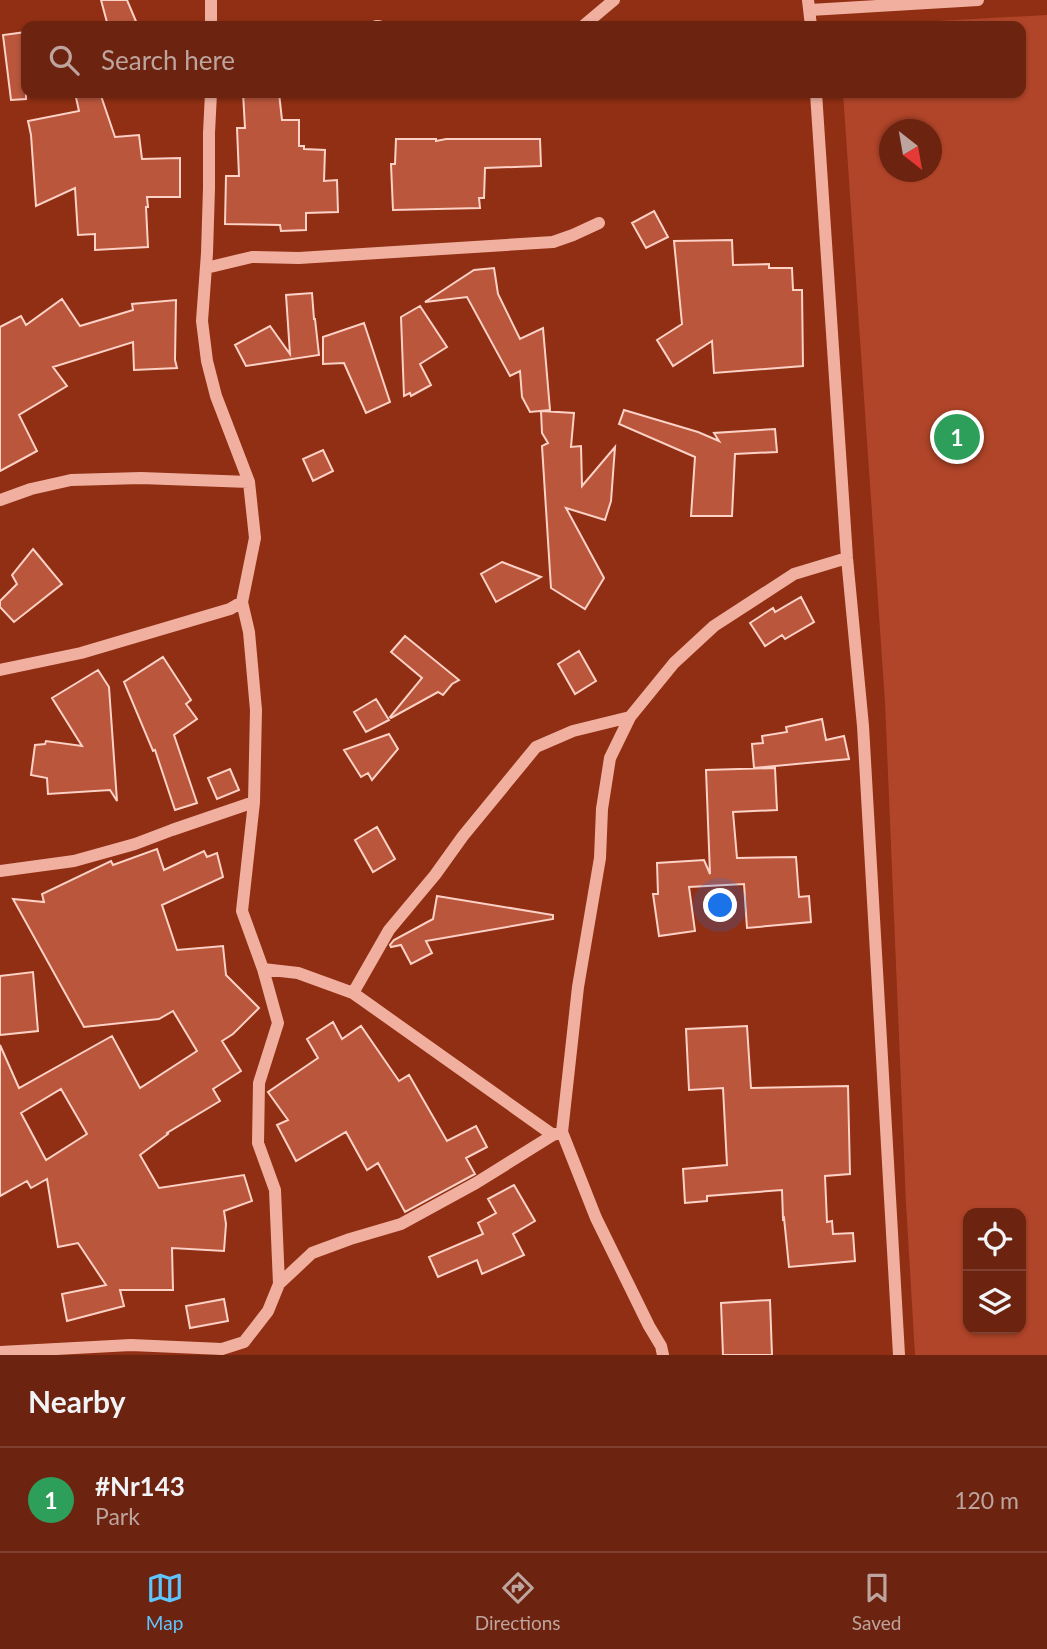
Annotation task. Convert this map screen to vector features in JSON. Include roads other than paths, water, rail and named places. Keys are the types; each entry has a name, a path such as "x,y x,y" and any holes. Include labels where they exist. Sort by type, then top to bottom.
{"street":[{"path":"211,0 211,21"},
{"path":"589,21 614,0"},
{"path":"809,5 978,0"},
{"path":"0,1352 131,1345 222,1349 244,1342 268,1311 279,1284 275,1190 258,1143 259,1083 278,1023 263,969 242,911 254,802 256,710 249,632 242,602 255,538 249,482 216,396 207,360 202,321 211,98"},
{"path":"816,98 847,558 863,726 899,1355"},
{"path":"206,268 252,257 299,258 553,242 598,222"},
{"path":"0,500 71,480 141,478 249,482"},
{"path":"558,1133 578,988 600,858 602,810 610,758 630,717 674,663 714,626 794,574 847,558"},
{"path":"0,670 81,653 230,609 242,602"},
{"path":"352,993 389,930 537,747 573,731 630,717"},
{"path":"0,871 86,858 135,844 254,802"},
{"path":"263,969 298,973 352,993 558,1133 663,1355"},
{"path":"279,1284 312,1253 401,1224 476,1183 558,1133"}],"place":[{"name":"#Nr143","path":"957,437"}]}
